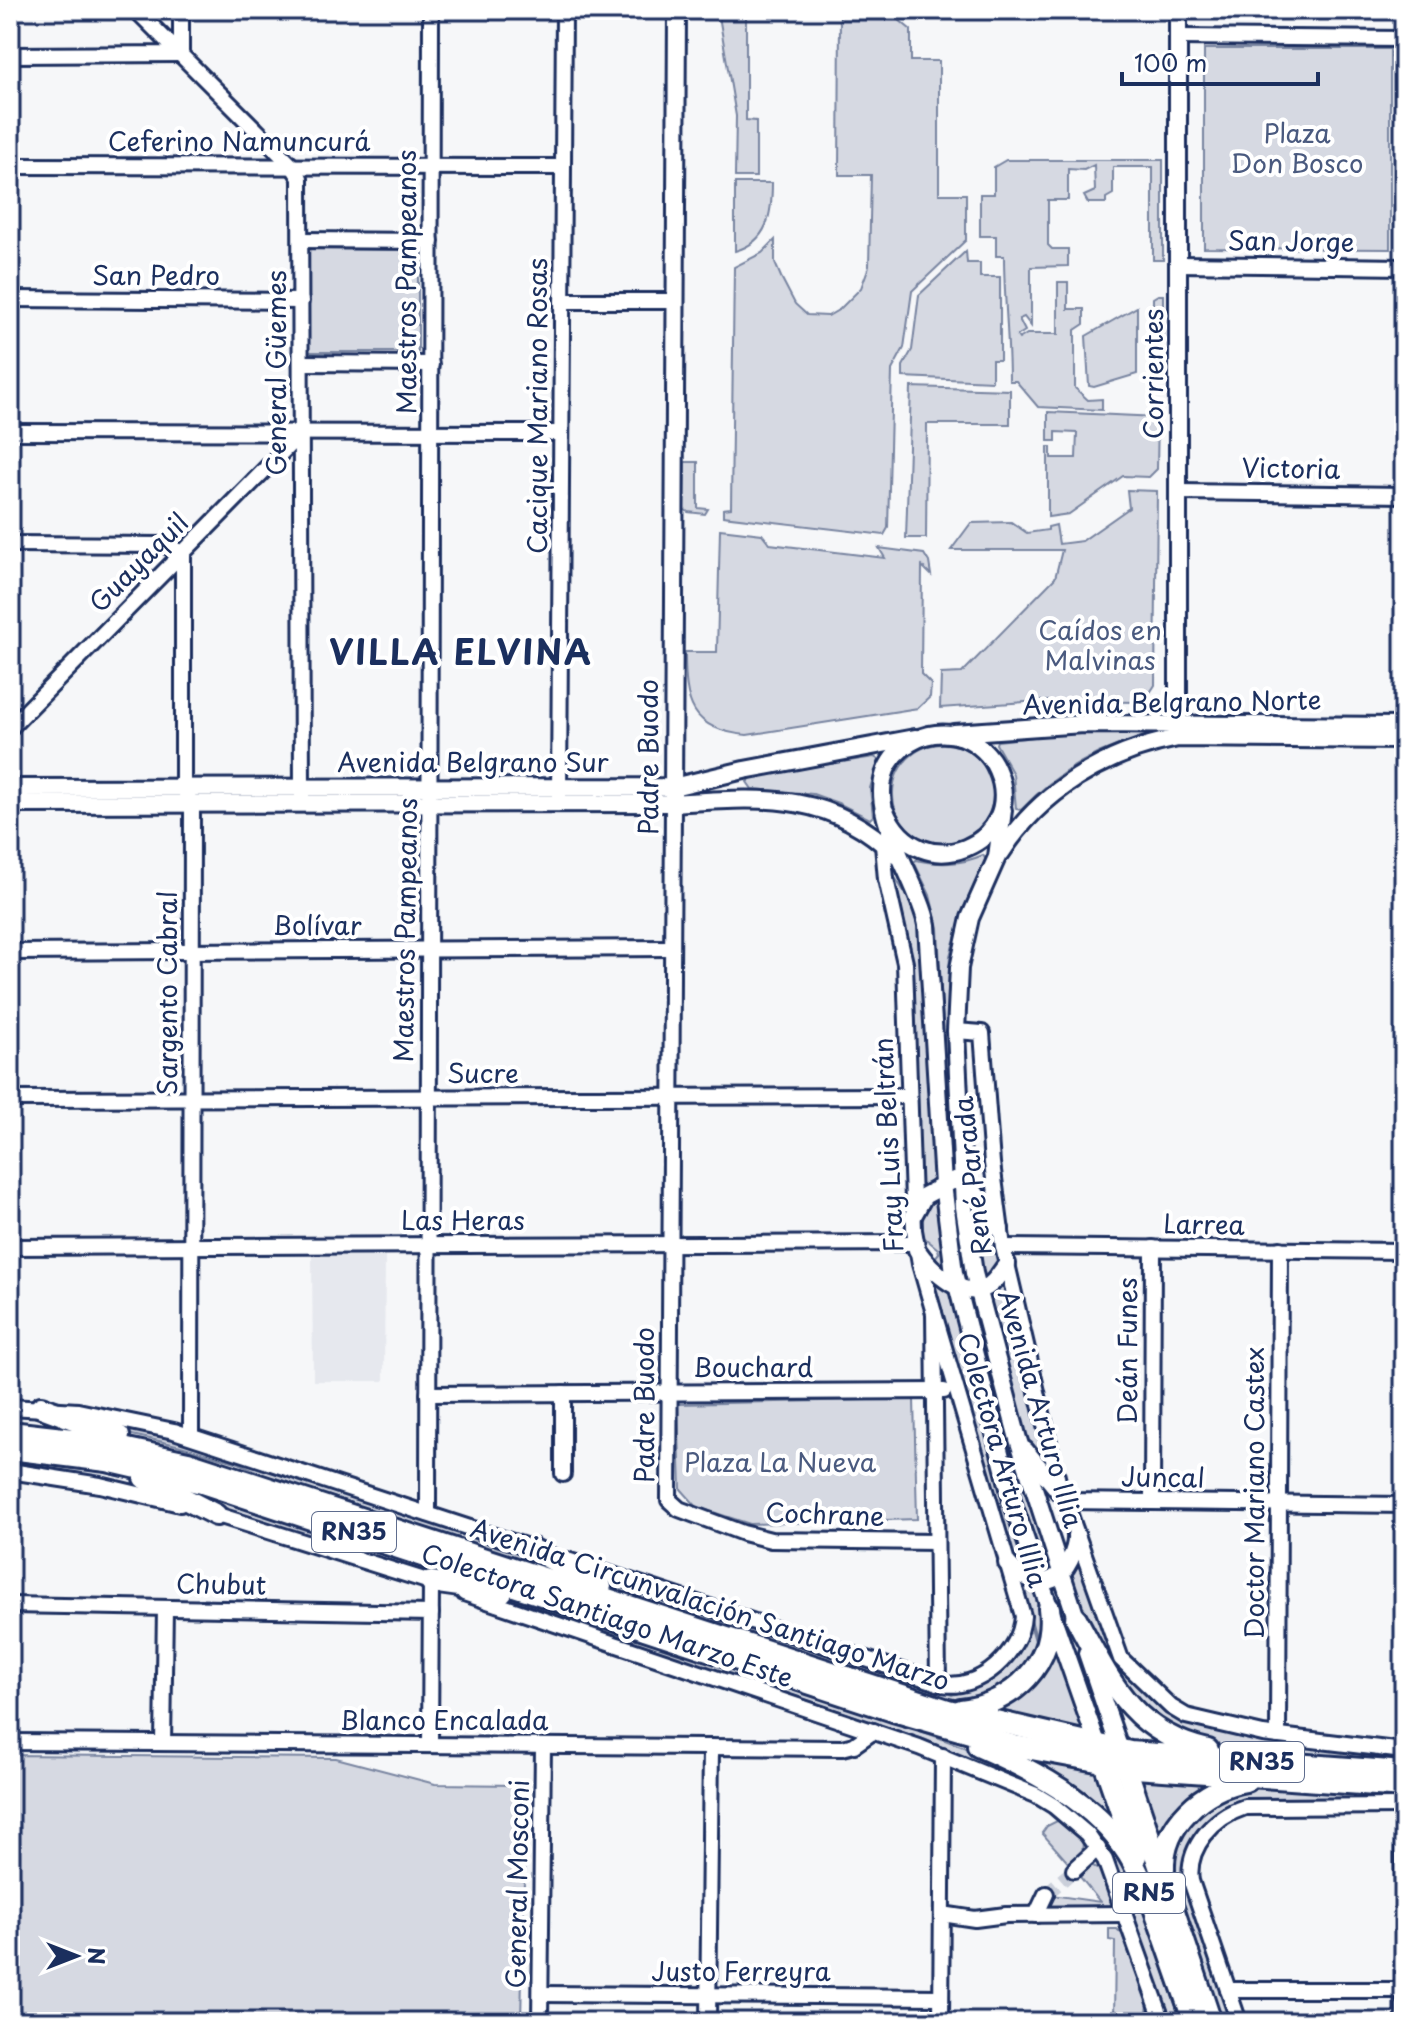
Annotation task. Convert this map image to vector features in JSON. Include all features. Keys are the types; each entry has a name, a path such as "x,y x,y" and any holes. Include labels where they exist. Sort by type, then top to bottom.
{"highway":[{"path":"41,1407 106,1432 239,1466 303,1499"},
{"name":"Avenida Circunvalación Santiago Marzo","path":"10,1432 90,1441 198,1464 948,1710 1112,1756 1162,1756 1324,1774 1404,1790"},
{"path":"10,1451 142,1478 168,1488 216,1515"},
{"name":"Avenida Circunvalación Santiago Marzo","path":"10,1451 107,1461 202,1483 893,1711 1006,1743 1284,1779 1324,1774 1404,1772"},
{"path":"532,1549 589,1581 709,1622 756,1648"},
{"path":"431,1582 505,1593 627,1631 691,1644"},
{"path":"948,1710 987,1705 1024,1682 1037,1666 1046,1647 1050,1627 1049,1608"},
{"path":"1076,1618 1117,1692 1138,1716 1164,1734 1211,1751 1324,1774"},
{"path":"893,1711 1046,1780 1101,1823 1161,1899"},
{"name":"Avenida Arturo Illia","path":"1112,1756 1161,1899 1194,2022"},
{"path":"1161,1899 1164,1856 1175,1830 1192,1807 1231,1784 1284,1779"},
{"name":"Avenida Arturo Illia","path":"1161,1899 1195,1973 1211,2022"},
{"path":"1195,1973 1219,2022"}],"main road":[{"name":"Padre Buodo","path":"673,795 677,10"},
{"name":"Corrientes","path":"1178,10 1178,730"},
{"name":"Avenida Belgrano Norte","path":"935,734 1070,724 1404,740"},
{"name":"Avenida Belgrano Norte","path":"994,865 1029,817 1064,785 1087,771 1178,730 1404,726"},
{"name":"Avenida Belgrano Sur","path":"673,795 736,772 935,734"},
{"name":"Avenida Arturo Illia","path":"935,734 968,739 984,751 999,775 1002,832 994,865 974,907 960,955 956,1031 969,1245 1018,1439 1076,1618 1112,1756 1049,1608 1009,1490 957,1287 943,1184 928,937 922,903 913,881 887,842 885,811 884,781 891,762 905,747 935,734"},
{"name":"Avenida Belgrano Sur","path":"10,788 183,788 302,796"},
{"path":"885,811 901,837 918,848 937,854 967,848 990,830 999,813 1002,794"},
{"name":"Avenida Belgrano Sur","path":"10,804 192,804 302,796 673,795 752,798 788,800 827,810 887,842 918,848"},
{"name":"Avenida Belgrano Norte","path":"967,848 1029,817"},
{"path":"913,1216 922,1199 953,1180 973,1189 1000,1229"},
{"path":"916,1247 928,1265 957,1287 978,1289 992,1284 1005,1255"},
{"path":"1018,1439 1033,1463 1064,1498"},
{"path":"1007,1563 1017,1572 1039,1580 1051,1580 1075,1550 1076,1535"}],"street":[{"path":"136,10 293,167"},
{"path":"181,10 181,54"},
{"name":"Maestros Pampeanos","path":"428,1514 431,10"},
{"name":"Cacique Mariano Rosas","path":"559,795 564,10"},
{"path":"1178,37 1404,39"},
{"path":"10,55 181,54"},
{"name":"Ceferino Namuncurá","path":"10,166 563,167"},
{"name":"General Güemes","path":"293,167 301,184 302,796"},
{"path":"301,240 431,241"},
{"name":"San Jorge","path":"1178,264 1404,267"},
{"name":"San Pedro","path":"10,299 301,301"},
{"path":"562,301 676,301"},
{"path":"301,363 431,364"},
{"path":"10,432 561,433"},
{"name":"Guayaquil","path":"10,728 301,433"},
{"name":"Victoria","path":"1178,492 1404,495"},
{"path":"10,544 165,545 183,553"},
{"name":"Sargento Cabral","path":"183,553 183,788 192,804 191,1436"},
{"name":"Padre Buodo","path":"671,1503 668,1494 673,795"},
{"name":"Fray Luis Beltrán","path":"887,842 886,879 904,956 916,1247 934,1313 938,1683"},
{"name":"Bolívar","path":"10,952 672,948"},
{"name":"René Parada","path":"956,1031 982,1033 1005,1255 1064,1498 1121,1659 1181,1714 1278,1736"},
{"name":"Sucre","path":"10,1099 909,1096"},
{"name":"Las Heras","path":"10,1247 670,1244 916,1247"},
{"name":"Larrea","path":"1005,1255 1153,1248 1404,1251"},
{"name":"Deán Funes","path":"1152,1502 1153,1248"},
{"name":"Doctor Mariano Castex","path":"1278,1736 1280,1249"},
{"name":"Colectora Arturo Illia","path":"934,1313 1023,1620"},
{"name":"Bouchard","path":"428,1394 957,1391"},
{"path":"563,1393 563,1474"},
{"name":"Colectora Santiago Marzo Este","path":"10,1407 41,1407 136,1422 191,1436 952,1686 968,1683 998,1664 1008,1653 1023,1620"},
{"name":"Colectora Santiago Marzo Este","path":"10,1471 123,1490 216,1515 431,1582 943,1756 1048,1801 1087,1834 1107,1865 1125,1914"},
{"name":"Juncal","path":"1064,1498 1404,1505"},
{"name":"Cochrane","path":"671,1503 679,1509 743,1533 771,1540 936,1542"},
{"path":"430,1745 431,1582"},
{"name":"Chubut","path":"10,1605 431,1613"},
{"path":"163,1743 165,1608"},
{"name":"Blanco Encalada","path":"10,1742 842,1748 854,1745 874,1731"},
{"path":"1278,1736 1404,1751"},
{"name":"General Mosconi","path":"540,2022 543,1746"},
{"path":"708,2022 711,1747"},
{"path":"941,2022 943,1756"},
{"path":"1239,2022 1193,1889 1190,1866 1198,1844 1219,1821 1238,1810 1261,1806 1404,1806 1404,2022"},
{"path":"1074,1870 1098,1848"},
{"path":"1036,1915 1046,1894"},
{"path":"942,1914 975,1911 1006,1915 1125,1914 1163,2022"},
{"path":"1228,1990 1404,1990"},
{"name":"Justo Ferreyra","path":"541,1994 941,1997"}],"shaded area":[{"path":"312,1254 385,1254 384,1381 313,1381"}],"green space":[{"path":"718,10 746,10 746,120 756,121 756,177 735,177 736,116"},
{"path":"872,14 899,20 911,30 911,61 939,61 939,194 966,194 966,240 912,291 904,348 892,370 888,528 884,535 723,516 723,509 731,508 734,267 762,253 775,240 775,263 795,304 807,315 828,316 840,309 861,288 869,266 871,175 839,175 840,15"},
{"name":"Plaza Don Bosco","path":"1204,49 1390,49 1390,249 1204,248"},
{"path":"1006,160 1163,160 1163,260 1153,260 1153,167 1113,167 1113,194 1106,198 1106,203 1088,203 1084,196 1095,191 1094,165 1084,170 1068,169 1068,200 1048,200 1048,245 1052,249 1068,249 1068,266 1031,267 1031,326 1024,317 1019,319 1025,331 1017,336 1019,339 1027,334 1058,334 1058,282 1068,282 1068,309 1084,309 1084,324 1075,330 1075,388 1088,400 1102,399 1102,410 1038,407 1016,381 1009,381 1004,256 996,256 996,236 980,236 980,194 994,194 994,167"},
{"path":"735,183 772,183 766,225 755,241 735,251"},
{"path":"308,249 418,250 418,352 308,352"},
{"path":"966,251 967,263 980,263 980,277 1000,277 1000,360 992,360 992,381 903,377 903,366 912,350 919,295"},
{"path":"1163,295 1163,367 1153,370 1153,298"},
{"path":"1137,307 1137,374 1089,386 1086,336"},
{"path":"911,387 1010,390 1010,424 927,424 926,538 906,538"},
{"path":"1048,412 1158,417 1157,469 1149,477 1123,476 1069,514 1048,517 1048,447 1051,447 1051,458 1076,458 1077,433 1056,432 1056,441 1048,441"},
{"path":"685,462 698,462 698,508 708,509 705,514 684,509"},
{"name":"Caídos en Malvinas","path":"1127,490 1157,491 1155,685 1144,702 1040,701 940,708 941,674 962,673 1055,578 1062,550 951,550 971,523 1011,522 1027,533 1048,530 1048,527 1056,525 1059,544 1082,541 1129,508"},
{"path":"720,529 762,534 770,544 885,558 879,548 924,554 931,575 922,566 921,674 931,684 930,697 918,708 747,735 713,727 702,720 690,699 685,652 717,652"},
{"path":"1154,729 1157,733 1154,736 1117,746 1082,762 1049,784 1021,810 1016,809 1013,774 997,741"},
{"path":"943,744 962,748 978,759 989,775 993,794 989,813 978,829 962,840 943,844 924,840 908,829 897,813 893,794 897,775 908,759 924,748"},
{"path":"874,757 879,760 870,788 873,816 870,819 813,794 752,789 747,782 754,776"},
{"path":"983,855 986,860 963,909 950,956 948,991 955,1171 950,1173 938,928 930,895 914,862 950,863"},
{"path":"892,873 911,902 921,938 935,1175 919,1195"},
{"path":"938,1196 944,1269 933,1260 939,1253 938,1249 920,1234 922,1212"},
{"path":"971,1200 995,1231 999,1247 980,1247 980,1252 1000,1252 1001,1258 986,1279 983,1279 976,1247"},
{"path":"929,1272 952,1297 1026,1569 1012,1556"},
{"path":"1003,1278 1049,1467 1027,1444 991,1302"},
{"path":"971,1298 1014,1454 1048,1558 1045,1564 1041,1563 1020,1502 968,1299"},
{"name":"Plaza La Nueva","path":"914,1399 917,1519 750,1524 697,1507 681,1489 678,1404"},
{"path":"97,1422 187,1442 519,1551 569,1576 296,1489 239,1463 119,1432"},
{"path":"169,1481 483,1585 427,1573 228,1511"},
{"path":"1079,1559 1117,1664 1127,1677 1166,1711 1404,1758 1404,1765 1235,1749 1198,1740 1148,1714 1096,1644 1071,1575"},
{"path":"595,1576 952,1695 973,1688 1015,1653 1030,1620 1021,1581 1037,1595 1044,1612 1039,1650 1001,1691 955,1703 776,1649 712,1618"},
{"path":"506,1596 625,1636 692,1651 877,1714 979,1753 1059,1796 1102,1834 1133,1879 1181,2022 1170,2022 1109,1848 1046,1792 926,1740 506,1599"},
{"path":"1053,1643 1088,1737 995,1713 994,1709"},
{"path":"1005,1750 1100,1772 1122,1834"},
{"path":"10,1755 336,1758 435,1784 526,1785 521,2022 10,2022"},
{"path":"1136,1775 1217,1781 1159,1849"},
{"path":"1251,1786 1404,1796 1404,1802 1266,1798 1237,1802 1216,1812 1199,1831 1185,1855 1183,1876 1232,2022 1225,2022 1182,1919 1172,1878 1172,1864 1188,1824 1205,1805"},
{"path":"1057,1821 1063,1822 1083,1841 1082,1855 1071,1866 1042,1833"},
{"path":"1091,1865 1101,1870 1113,1909 1046,1906 1052,1895 1100,1902 1077,1873"},
{"path":"1109,1929 1117,1929 1122,1934 1148,2004 1147,2012 1139,2022 1114,2022 1115,1941 1109,1940"}],"waterway":[{"path":"1030,1620 1037,1644"}],"tunnel":[{"path":"1046,1894 1074,1870"}],"district":[{"name":"VILLA ELVINA","path":"461,653"}]}
